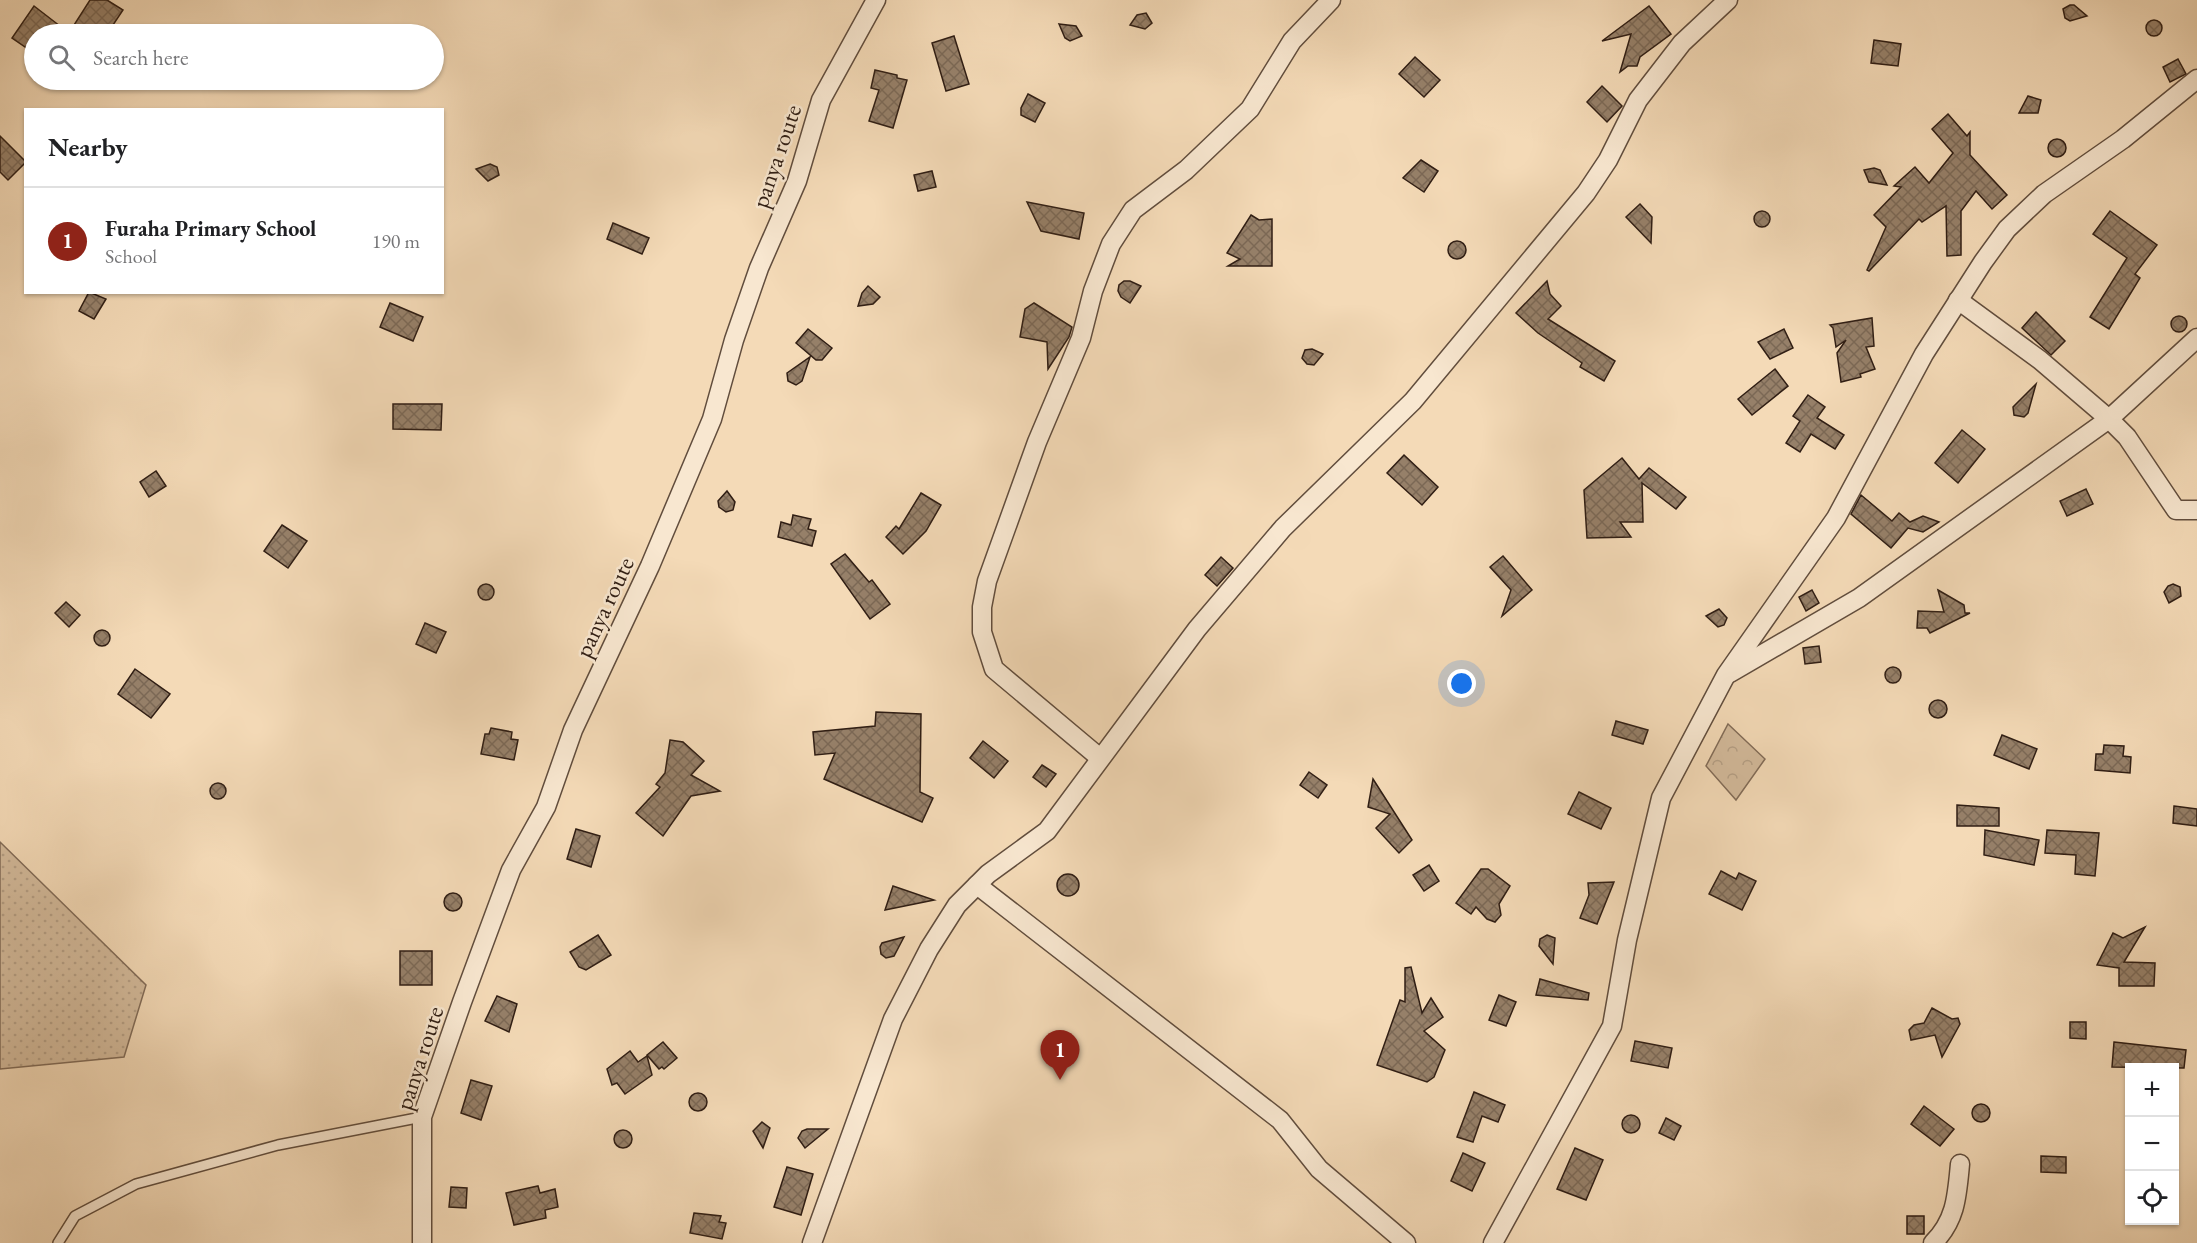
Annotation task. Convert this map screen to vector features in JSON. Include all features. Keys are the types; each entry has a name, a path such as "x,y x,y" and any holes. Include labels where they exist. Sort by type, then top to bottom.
{"street":[{"name":"panya route","path":"422,1243 422,1117 511,870 546,807 573,730 650,566 712,419 734,340 759,268 796,181 821,100 876,0"},
{"path":"1100,758 994,669 982,632 982,607 987,581 1037,442 1081,338 1093,291 1111,244 1133,210 1186,170 1250,109 1293,41 1330,0"},
{"path":"812,1243 893,1019 929,949 957,905 988,874 1047,831 1197,629 1283,528 1413,401 1586,193 1608,160 1638,100 1682,43 1728,0"},
{"path":"1492,1243 1612,1026 1627,940 1661,798 1726,675 1836,518 1924,354 2007,229 2044,194 2122,139 2197,79"},
{"path":"1958,300 2040,360 2109,419 2127,437 2176,510 2197,510"},
{"path":"1726,675 1859,598 2109,419 2197,338"},
{"path":"977,885 1280,1120 1318,1169 1406,1243"},
{"path":"1933,1243 1953,1216 1957,1202 1960,1164"}],"lane":[{"path":"58,1243 75,1216 136,1184 278,1145 422,1117"}],"green space":[{"path":"1728,724 1765,759 1736,800 1706,766"},
{"path":"0,842 146,985 124,1057 0,1069"}],"building":[{"path":"90,0 107,0 123,10 114,24 75,24"},
{"path":"2074,5 2087,16 2070,21 2065,18 2063,9"},
{"path":"34,6 57,24 24,24 24,46 12,38"},
{"path":"1649,6 1671,34 1640,57 1637,66 1628,66 1620,72 1631,34 1602,41"},
{"path":"1146,13 1152,23 1145,29 1130,25 1137,15"},
{"path":"2151,20 2157,20 2162,28 2160,34 2151,36 2146,31 2146,25"},
{"path":"1059,24 1076,26 1082,36 1070,41 1065,38"},
{"path":"954,36 969,84 946,91 932,43"},
{"path":"1874,40 1901,44 1898,66 1871,63"},
{"path":"1415,57 1440,80 1424,97 1399,74"},
{"path":"2178,59 2186,74 2170,82 2163,67"},
{"path":"875,70 907,80 893,128 869,121 879,90 871,88"},
{"path":"1602,86 1622,106 1607,122 1587,102"},
{"path":"1028,94 1045,103 1035,122 1021,115 1021,108"},
{"path":"2028,96 2041,100 2038,113 2019,113"},
{"path":"1948,114 1967,136 1970,132 1970,155 2007,195 1992,209 1976,191 1961,211 1961,255 1947,256 1946,206 1922,222 1919,219 1869,271 1867,270 1886,227 1874,215 1901,187 1894,186 1915,167 1929,183 1953,153 1932,129"},
{"path":"0,136 24,160 24,164 8,180 0,172"},
{"path":"2053,139 2061,139 2066,144 2064,155 2053,157 2048,152 2048,144"},
{"path":"1421,160 1438,171 1424,192 1403,178"},
{"path":"490,164 497,167 499,175 488,181 476,169"},
{"path":"1874,168 1880,170 1887,185 1869,182 1864,170"},
{"path":"932,171 936,187 918,191 914,175"},
{"path":"1027,202 1084,213 1079,239 1041,231"},
{"path":"1640,204 1652,217 1651,243 1626,217"},
{"path":"1759,211 1765,211 1770,219 1768,225 1759,227 1754,222 1754,216"},
{"path":"2110,211 2157,245 2135,274 2140,278 2109,329 2090,317 2127,258 2093,234"},
{"path":"1251,215 1259,220 1272,219 1272,266 1228,266 1240,259 1227,253"},
{"path":"613,223 649,238 642,254 607,239"},
{"path":"1457,241 1463,244 1466,250 1463,256 1457,259 1451,256 1448,250 1451,244"},
{"path":"1124,281 1141,286 1130,303 1121,297 1118,291 1119,285"},
{"path":"1547,281 1550,294 1561,306 1548,319 1615,361 1604,381 1580,367 1582,363 1538,333 1516,313"},
{"path":"868,286 880,297 873,304 858,306 862,293"},
{"path":"88,294 106,299 94,319 79,311"},
{"path":"390,303 423,317 413,341 380,327"},
{"path":"1034,303 1072,327 1069,337 1048,369 1047,342 1020,337 1025,309"},
{"path":"2036,312 2065,341 2051,355 2022,328"},
{"path":"2176,316 2182,316 2187,324 2185,330 2176,332 2171,327 2171,321"},
{"path":"1872,318 1874,346 1866,347 1875,369 1860,374 1861,377 1841,382 1837,353 1846,340 1836,347 1833,328 1830,325"},
{"path":"808,329 832,348 822,360 816,360 796,343"},
{"path":"1784,329 1793,348 1770,359 1758,342"},
{"path":"1312,349 1323,354 1314,365 1307,364 1302,358 1305,350"},
{"path":"810,357 802,381 796,385 788,381 787,373"},
{"path":"1775,369 1788,386 1752,415 1738,399"},
{"path":"2036,384 2028,413 2024,417 2014,415 2013,407"},
{"path":"1808,395 1825,407 1817,418 1844,435 1835,449 1811,434 1800,452 1786,443 1800,421 1793,416"},
{"path":"393,404 442,404 441,430 393,429"},
{"path":"1962,430 1985,449 1958,483 1935,463"},
{"path":"1404,455 1438,487 1422,505 1387,473"},
{"path":"1622,458 1639,479 1649,468 1686,497 1676,509 1642,483 1643,522 1620,522 1631,537 1587,538 1584,490"},
{"path":"156,471 166,486 149,497 140,482"},
{"path":"2086,489 2093,504 2067,516 2060,501"},
{"path":"727,491 735,502 733,510 726,512 719,507 718,501"},
{"path":"921,493 941,505 926,531 903,554 886,537 896,526 899,529"},
{"path":"1861,495 1892,521 1899,513 1910,522 1923,516 1939,522 1923,532 1908,528 1891,548 1851,514"},
{"path":"793,515 811,519 808,529 816,531 812,546 778,537 781,522 791,525"},
{"path":"282,525 307,541 288,568 264,551"},
{"path":"845,554 869,582 872,580 890,604 870,619 831,564"},
{"path":"1503,556 1532,590 1502,616 1511,590 1490,567"},
{"path":"1221,557 1233,568 1217,586 1205,575"},
{"path":"483,584 489,584 494,592 492,598 483,600 478,595 478,589"},
{"path":"2173,584 2180,587 2181,596 2169,603 2164,592 2168,586"},
{"path":"1812,590 1819,603 1806,611 1799,597"},
{"path":"1938,590 1964,605 1965,613 1970,613 1930,633 1927,628 1917,628 1918,611 1944,612"},
{"path":"66,602 80,615 69,627 55,613"},
{"path":"1719,609 1727,618 1724,625 1718,627 1706,616"},
{"path":"425,623 446,632 436,653 416,644"},
{"path":"99,630 105,630 110,638 108,644 99,646 94,641 94,635"},
{"path":"1819,646 1821,662 1805,664 1803,648"},
{"path":"1890,667 1896,667 1901,675 1899,681 1890,683 1885,678 1885,672"},
{"path":"135,669 170,694 151,718 118,694"},
{"path":"1938,700 1944,703 1947,709 1944,715 1938,718 1932,715 1929,709 1932,703"},
{"path":"876,712 921,714 920,792 933,798 922,822 824,779 835,753 815,755 813,732 875,726"},
{"path":"1616,721 1648,730 1643,744 1612,735"},
{"path":"491,728 512,732 511,739 518,740 514,760 481,754 485,734 489,734"},
{"path":"2002,735 2037,749 2029,769 1994,755"},
{"path":"670,740 683,742 704,761 691,775 720,791 691,796 663,836 636,813 660,787 656,784 665,773"},
{"path":"983,741 1008,761 994,778 970,758"},
{"path":"2104,745 2124,746 2123,756 2131,757 2130,773 2095,770 2096,754 2103,754"},
{"path":"1042,765 1056,774 1046,787 1033,777"},
{"path":"1309,772 1327,785 1318,798 1300,785"},
{"path":"1373,779 1412,840 1399,853 1376,828 1390,814 1368,807"},
{"path":"218,783 224,785 226,791 224,797 218,799 212,797 210,791 212,785"},
{"path":"1579,792 1611,808 1601,829 1568,814"},
{"path":"1957,805 1999,808 1999,826 1957,826"},
{"path":"2174,806 2197,809 2197,826 2173,823"},
{"path":"576,829 600,836 591,867 567,859"},
{"path":"1985,830 2039,840 2034,865 1984,855"},
{"path":"2047,830 2099,833 2095,876 2075,874 2076,855 2045,853"},
{"path":"1429,865 1439,881 1424,891 1413,875"},
{"path":"1481,869 1488,869 1510,886 1499,904 1501,915 1495,922 1487,919 1476,907 1471,914 1456,903"},
{"path":"1721,871 1736,879 1739,873 1756,881 1742,910 1709,894"},
{"path":"1068,874 1076,877 1079,885 1076,893 1068,896 1060,893 1057,885 1060,877"},
{"path":"1614,882 1597,924 1580,918 1589,895 1588,883"},
{"path":"893,886 934,900 885,910"},
{"path":"453,893 459,896 462,902 459,908 453,911 447,908 444,902 447,896"},
{"path":"2145,927 2124,962 2155,963 2154,986 2119,986 2119,968 2097,965 2113,933 2123,938"},
{"path":"598,935 611,955 586,970 579,967 570,952"},
{"path":"1547,935 1555,938 1553,964 1539,946 1540,939"},
{"path":"904,937 894,956 886,958 881,954 882,943"},
{"path":"400,951 432,951 432,985 400,985"},
{"path":"1411,967 1422,1013 1431,998 1443,1017 1424,1031 1445,1050 1434,1077 1427,1082 1377,1065 1400,1000 1405,1002 1405,968"},
{"path":"1540,979 1589,993 1588,1000 1536,995"},
{"path":"1499,995 1516,1002 1506,1026 1489,1020"},
{"path":"497,996 517,1004 509,1032 485,1021"},
{"path":"1932,1008 1952,1019 1958,1018 1960,1024 1942,1057 1935,1035 1911,1040 1909,1030 1914,1025 1924,1023"},
{"path":"2070,1022 2086,1022 2086,1039 2070,1038"},
{"path":"1635,1041 1672,1048 1668,1068 1631,1061"},
{"path":"663,1042 677,1058 664,1069 662,1067 659,1069 647,1055"},
{"path":"2114,1042 2186,1050 2184,1068 2179,1068 2179,1063 2125,1063 2125,1067 2112,1067"},
{"path":"630,1051 638,1062 647,1056 652,1075 625,1094 617,1083 612,1085 607,1069"},
{"path":"471,1080 492,1086 481,1120 461,1113"},
{"path":"1474,1092 1505,1105 1498,1122 1482,1116 1473,1142 1457,1137"},
{"path":"698,1093 704,1096 707,1102 704,1108 698,1111 692,1108 689,1102 692,1096"},
{"path":"1977,1104 1985,1104 1990,1109 1988,1120 1977,1122 1972,1117 1972,1109"},
{"path":"1924,1106 1954,1129 1940,1146 1911,1124"},
{"path":"1631,1115 1637,1118 1640,1124 1637,1130 1631,1133 1625,1130 1622,1124 1625,1118"},
{"path":"1666,1118 1681,1126 1674,1140 1659,1133"},
{"path":"762,1122 770,1128 763,1148 753,1131"},
{"path":"828,1129 805,1148 798,1138 802,1131"},
{"path":"623,1130 629,1133 632,1139 629,1145 623,1148 617,1145 614,1139 617,1133"},
{"path":"1575,1148 1603,1160 1586,1200 1557,1189"},
{"path":"1463,1153 1485,1163 1472,1191 1451,1181"},
{"path":"2041,1156 2066,1157 2066,1173 2041,1172"},
{"path":"787,1167 813,1174 801,1215 774,1207"},
{"path":"538,1186 540,1193 555,1189 558,1207 545,1210 546,1218 514,1225 506,1193"},
{"path":"451,1187 467,1188 466,1208 449,1207"},
{"path":"694,1213 721,1216 719,1222 726,1223 722,1239 690,1233"},
{"path":"1907,1216 1924,1216 1924,1234 1907,1234"}],"place":[{"name":"Furaha Primary School","path":"1060,1080"}]}
